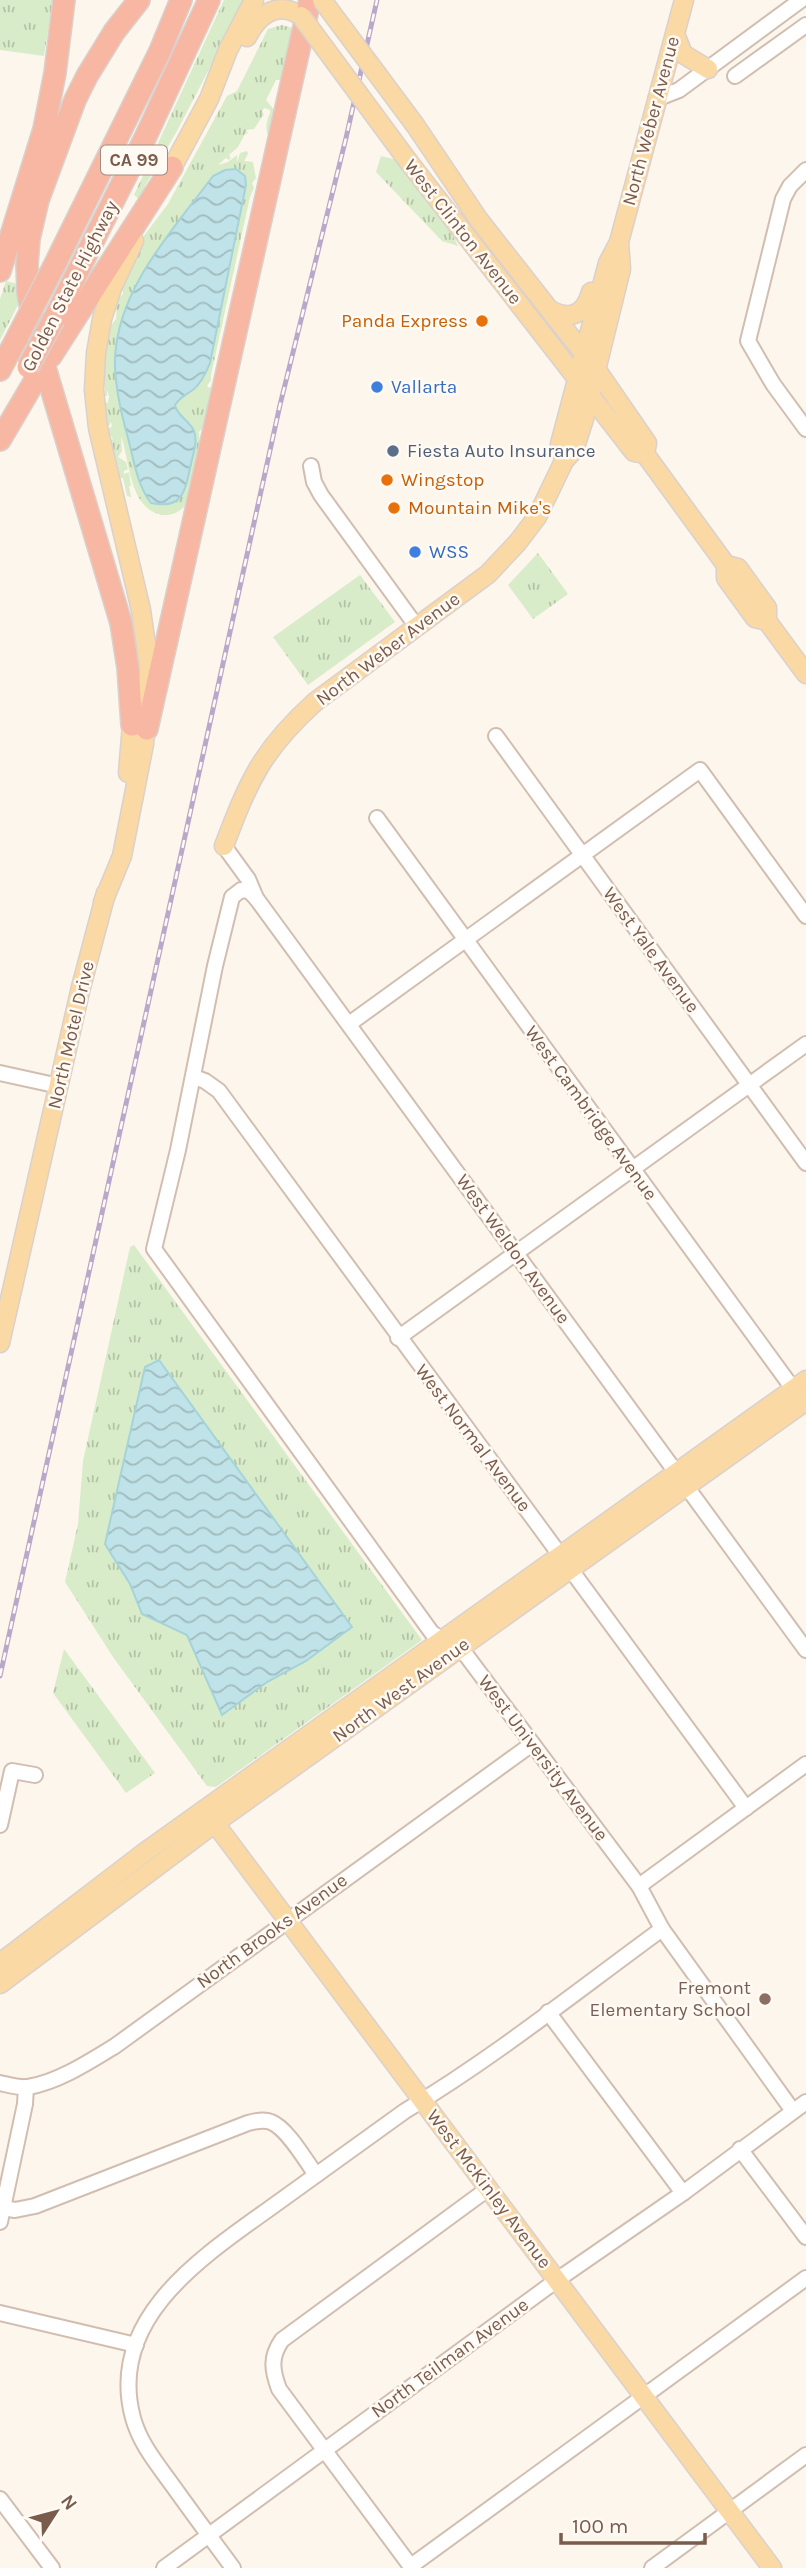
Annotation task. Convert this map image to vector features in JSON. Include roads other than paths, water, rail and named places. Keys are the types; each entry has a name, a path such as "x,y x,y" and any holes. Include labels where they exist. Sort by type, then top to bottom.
{"highway":[{"path":"0,271 44,129 55,73 64,0"},
{"path":"139,0 100,53 75,100 34,214 28,248 27,279 35,334 49,386 121,622 139,727"},
{"name":"Golden State Highway","path":"0,370 160,51 181,0"},
{"name":"Golden State Highway","path":"0,420 33,372 54,319 145,138 209,0"},
{"path":"139,727 305,8"},
{"path":"0,440 33,372 51,356 172,167"}],"main road":[{"path":"209,99 228,50 254,0"},
{"name":"West Clinton Avenue","path":"289,0 305,8 408,161 634,452 645,454 726,565 738,568 767,608 766,621 806,674"},
{"name":"West Clinton Avenue","path":"322,0 415,125 479,220 590,362 647,443 645,454"},
{"name":"North Weber Avenue","path":"224,846 243,795 275,740 315,702 488,574 518,542 546,501 564,461 574,450 589,395 590,362 604,277 619,242 684,0"},
{"path":"209,99 229,73 264,13 305,8"},
{"path":"675,34 683,54 708,69"},
{"name":"North Motel Drive","path":"0,1343 116,855 128,774 149,685 145,634 98,428 94,372 99,335 112,288 209,99"},
{"name":"North Weber Avenue","path":"564,461 560,444 578,380 590,362 621,269 619,242"},
{"path":"550,310 571,316 582,311 589,302 594,282 604,277"},
{"name":"North West Avenue","path":"0,1984 80,1924 210,1816 442,1639 565,1562 803,1396"},
{"name":"North West Avenue","path":"2,1959 124,1868 210,1816 458,1649 565,1562"},
{"name":"West McKinley Avenue","path":"210,1816 772,2568"},
{"path":"80,1924 78,1914 103,1893 124,1868"},
{"path":"31,1959 39,1945 61,1926 58,1917"}],"street":[{"path":"656,99 679,90 801,0"},
{"path":"735,76 806,25"},
{"path":"804,175 790,186 783,199 748,341 773,384 806,429"},
{"path":"311,466 314,482 321,495 417,627"},
{"name":"West Yale Avenue","path":"496,736 806,1163"},
{"path":"349,1024 700,770 806,916"},
{"name":"West Cambridge Avenue","path":"377,818 631,1170 803,1396"},
{"name":"West Weldon Avenue","path":"224,846 248,879 257,898 806,1650"},
{"path":"194,1077 215,966 232,897 235,892 241,890 249,891 257,898"},
{"path":"398,1338 806,1044"},
{"path":"0,1073 59,1086"},
{"name":"West University Avenue","path":"194,1077 154,1249 432,1633 466,1655 639,1886 662,1929 793,2111"},
{"name":"West Normal Avenue","path":"194,1077 219,1091 746,1808"},
{"name":"North Brooks Avenue","path":"0,2083 26,2087 63,2074 107,2051 532,1744"},
{"path":"639,1886 806,1764"},
{"path":"0,1825 12,1771 36,1775"},
{"path":"233,2568 147,2451 139,2435 129,2400 131,2361 136,2345 160,2300 190,2268 662,1929"},
{"path":"548,2012 683,2193"},
{"path":"1,2215 25,2104 26,2087"},
{"name":"North Teilman Avenue","path":"164,2568 557,2280 683,2193 806,2102"},
{"path":"1,2215 35,2206 260,2120 283,2130 316,2175"},
{"path":"740,2149 806,2237"},
{"path":"489,2188 282,2340 272,2363 279,2389 411,2567 806,2278"},
{"path":"0,2313 136,2345"},
{"path":"652,2568 806,2455"},
{"path":"0,2499 50,2567"}],"water":[{"path":"236,169 245,176 246,185 210,363 194,389 175,405 195,435 195,448 187,482 177,501 170,504 151,503 136,472 118,398 115,358 118,332 137,284 165,239 213,176 225,170"},
{"path":"159,1360 352,1627 306,1661 267,1682 222,1715 187,1635 142,1614 130,1584 105,1544 145,1367"}],"railway":[{"path":"0,1676 280,405 377,0"}],"place":[{"name":"Panda Express","path":"482,321"},
{"name":"Vallarta","path":"377,387"},
{"name":"Fiesta Auto Insurance","path":"393,451"},
{"name":"Wingstop","path":"387,480"},
{"name":"Mountain Mike's","path":"394,508"},
{"name":"WSS","path":"415,552"},
{"name":"Fremont Elementary School","path":"765,1999"}]}
